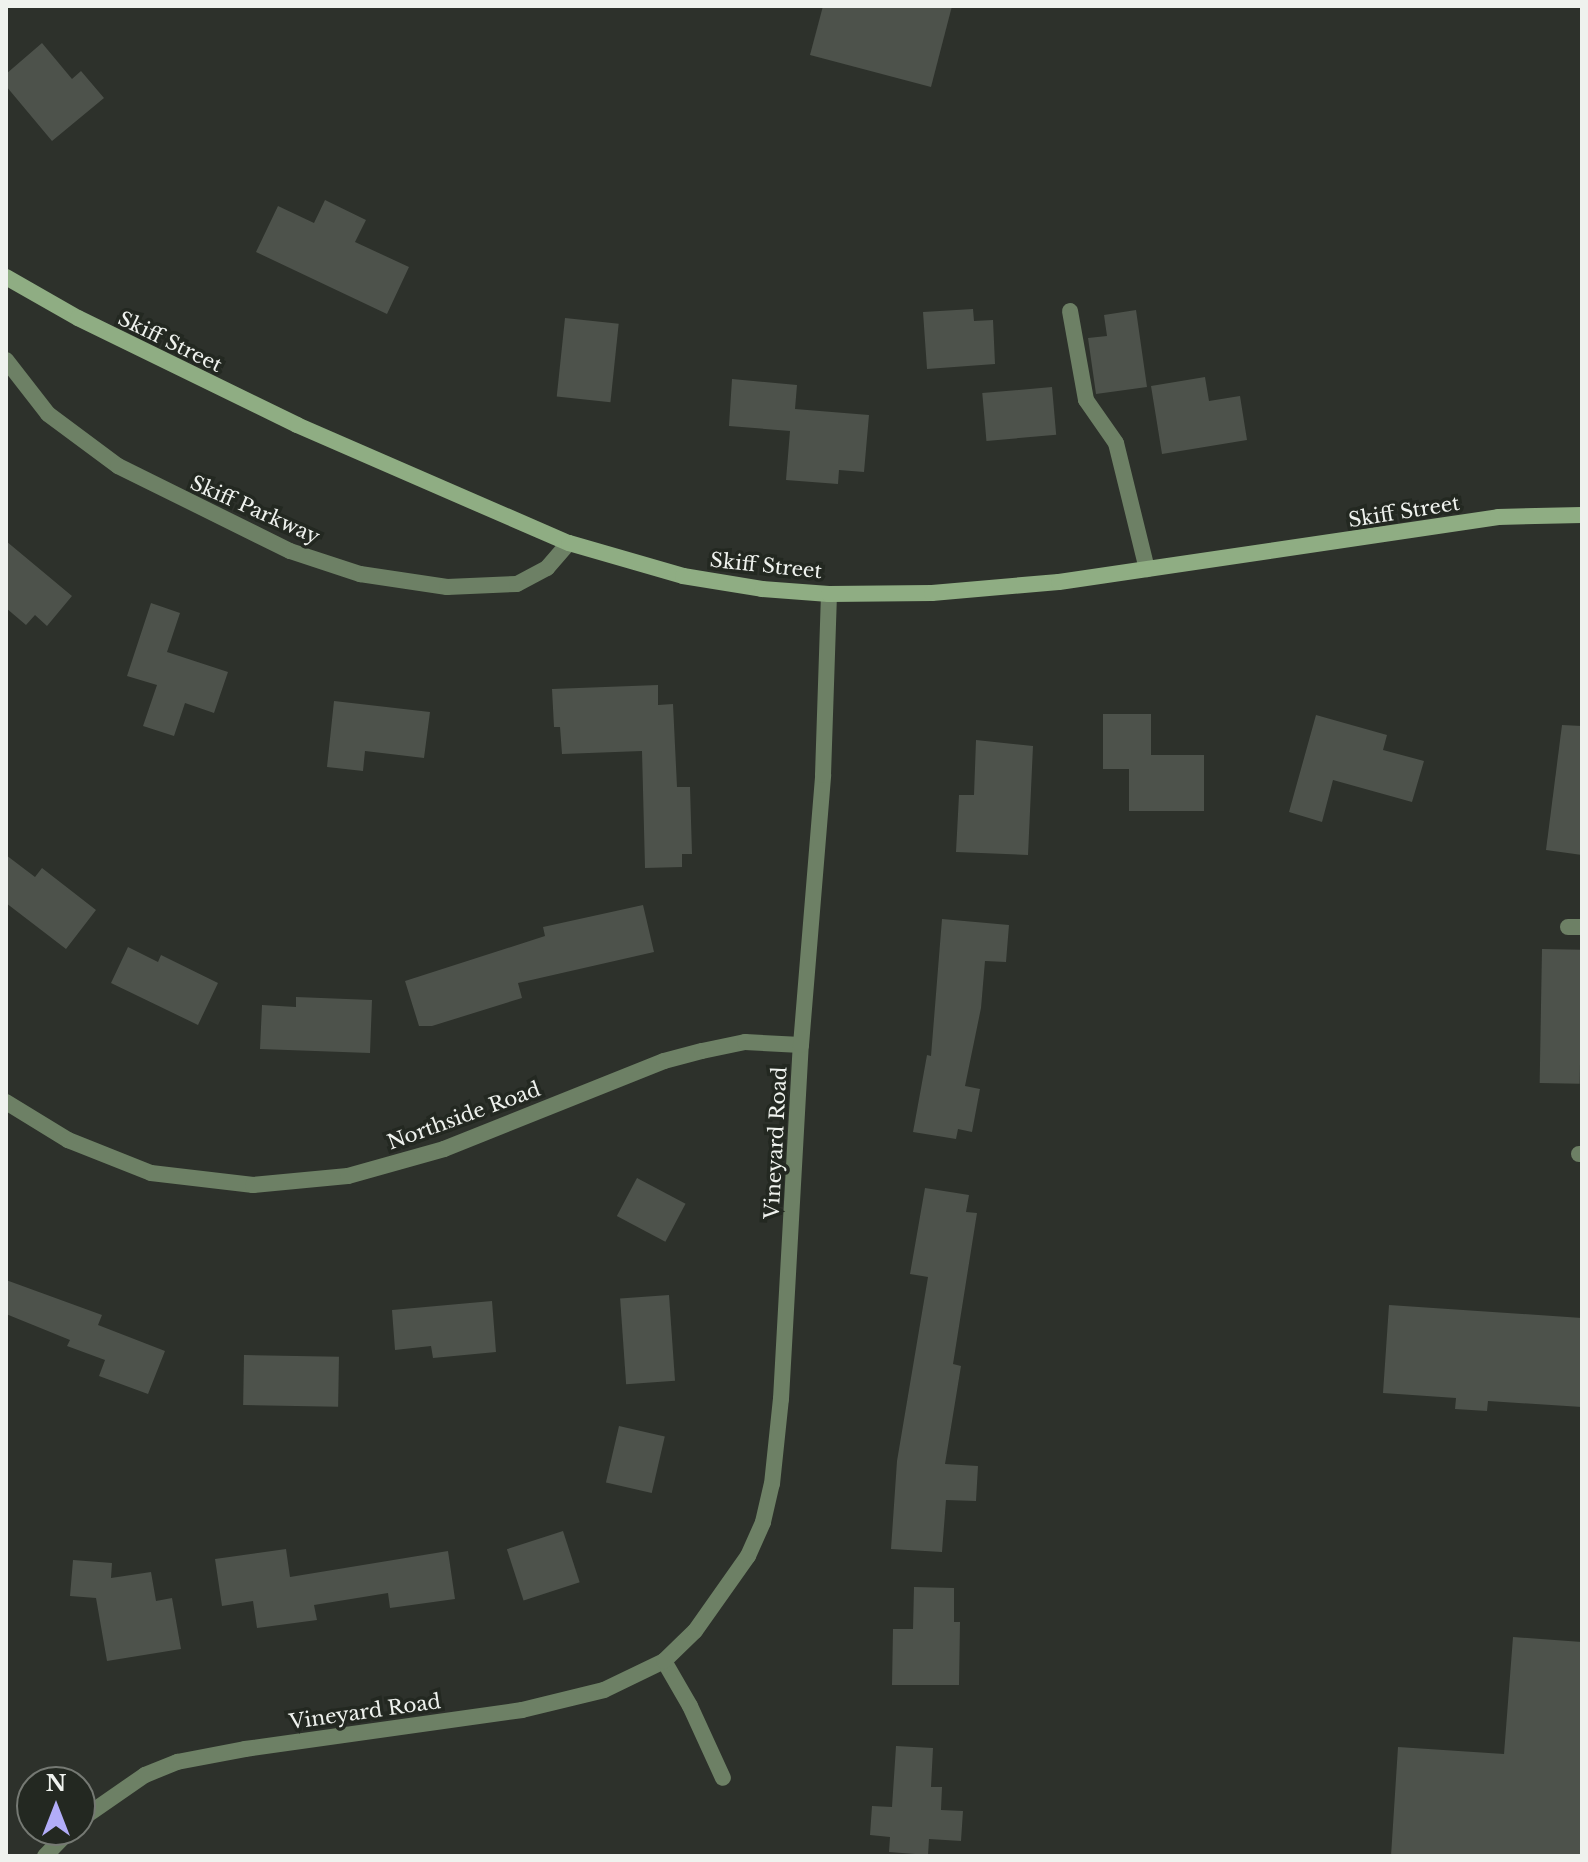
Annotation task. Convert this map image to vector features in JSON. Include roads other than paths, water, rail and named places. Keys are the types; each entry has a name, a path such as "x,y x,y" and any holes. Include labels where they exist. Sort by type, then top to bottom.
{"main road":[{"name":"Skiff Street","path":"6,277 91,325 297,425 569,543 683,576 762,589 829,594 932,593 1059,582 1498,517 1582,515"}],"street":[{"path":"1070,311 1086,400 1116,443 1147,569"},
{"name":"Skiff Parkway","path":"6,360 48,414 118,466 195,506 304,556 360,574 447,587 517,584 547,568 569,543"},
{"name":"Vineyard Road","path":"96,1809 145,1775 177,1762 245,1749 522,1710 604,1690 664,1661 695,1631 748,1556 763,1522 772,1484 781,1399 801,1045 823,775 829,594"},
{"name":"Northside Road","path":"6,1102 68,1140 151,1173 253,1185 348,1176 444,1149 664,1061 702,1051 745,1042 801,1045"},
{"path":"664,1661 690,1706 723,1778"}]}
